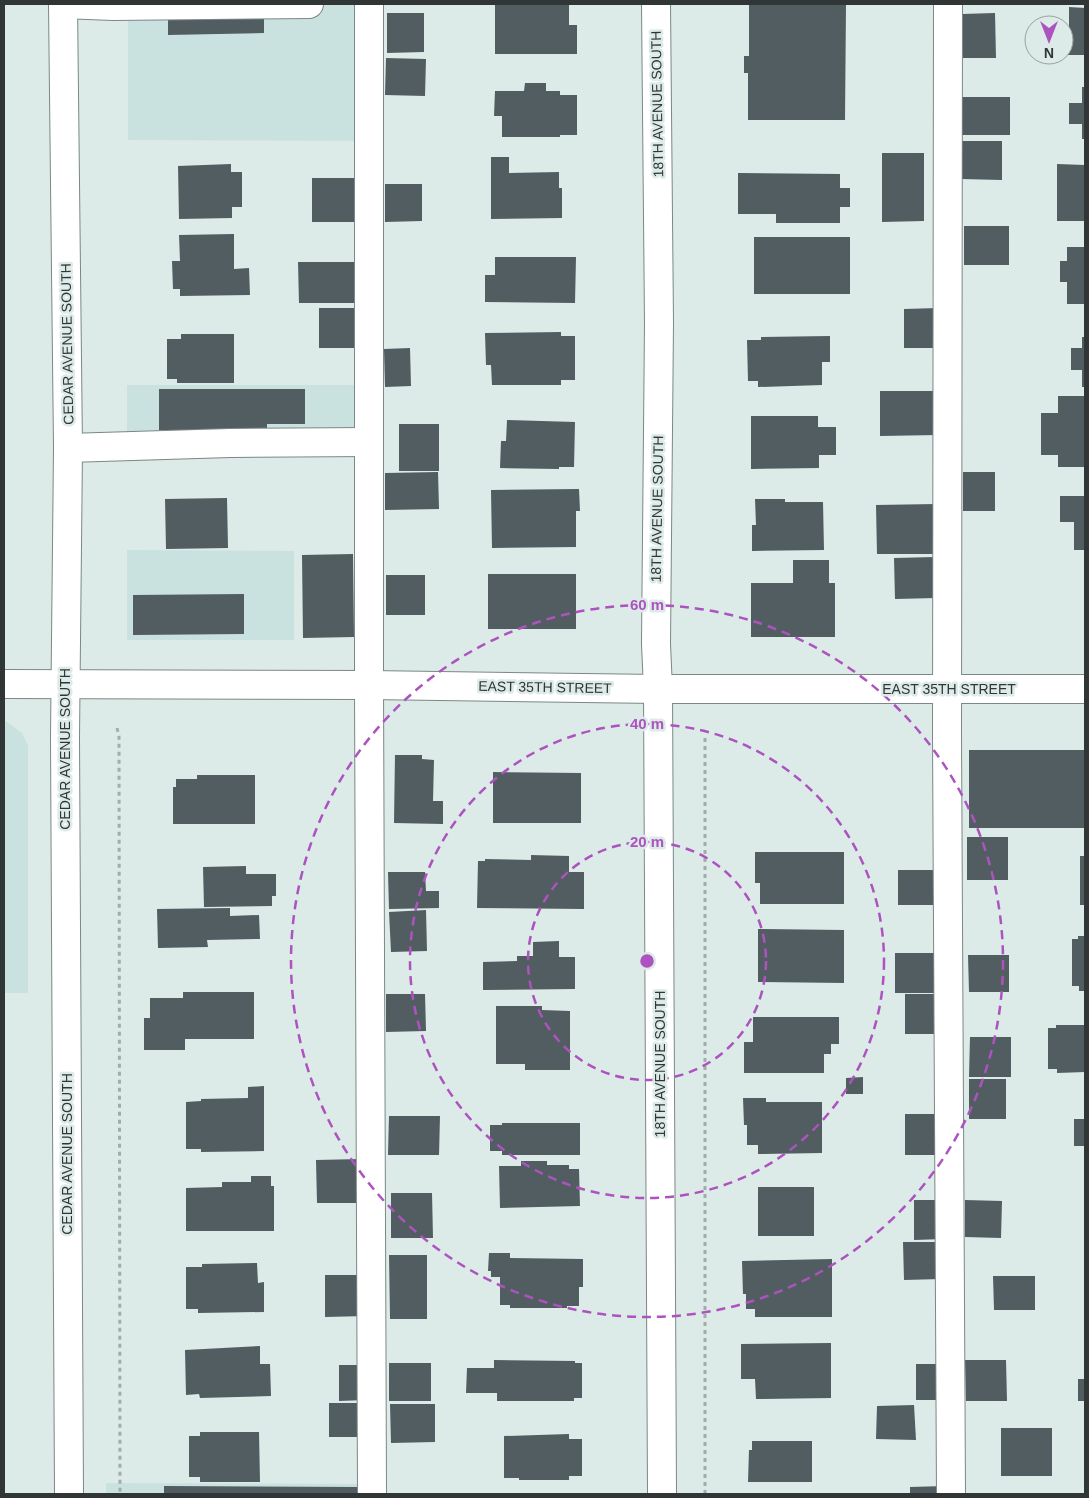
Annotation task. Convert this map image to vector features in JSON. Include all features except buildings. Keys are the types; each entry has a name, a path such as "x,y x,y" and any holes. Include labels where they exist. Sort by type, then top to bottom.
{"street":[{"path":"63,4 113,6 308,4"},
{"name":"CEDAR AVENUE SOUTH","path":"63,4 68,448 65,684 69,1494"},
{"path":"370,4 369,685 372,1494"},
{"name":"18TH AVENUE SOUTH","path":"656,4 659,323 656,644 658,690 662,1494"},
{"path":"948,4 947,689 951,1494"},
{"path":"68,448 370,442"},
{"name":"EAST 35TH STREET","path":"4,684 369,685 658,690 1085,689"}],"path":[{"path":"117,728 119,746 120,1494"},
{"path":"705,734 705,1494"}],"shaded area":[{"path":"128,4 381,4 380,141 128,140"},
{"path":"127,385 363,385 363,434 127,433"},
{"path":"127,550 294,551 294,640 127,640"},
{"path":"4,722 7,722 22,733 28,746 28,993 4,993"},
{"path":"106,1483 369,1484 369,1494 106,1494"}]}
